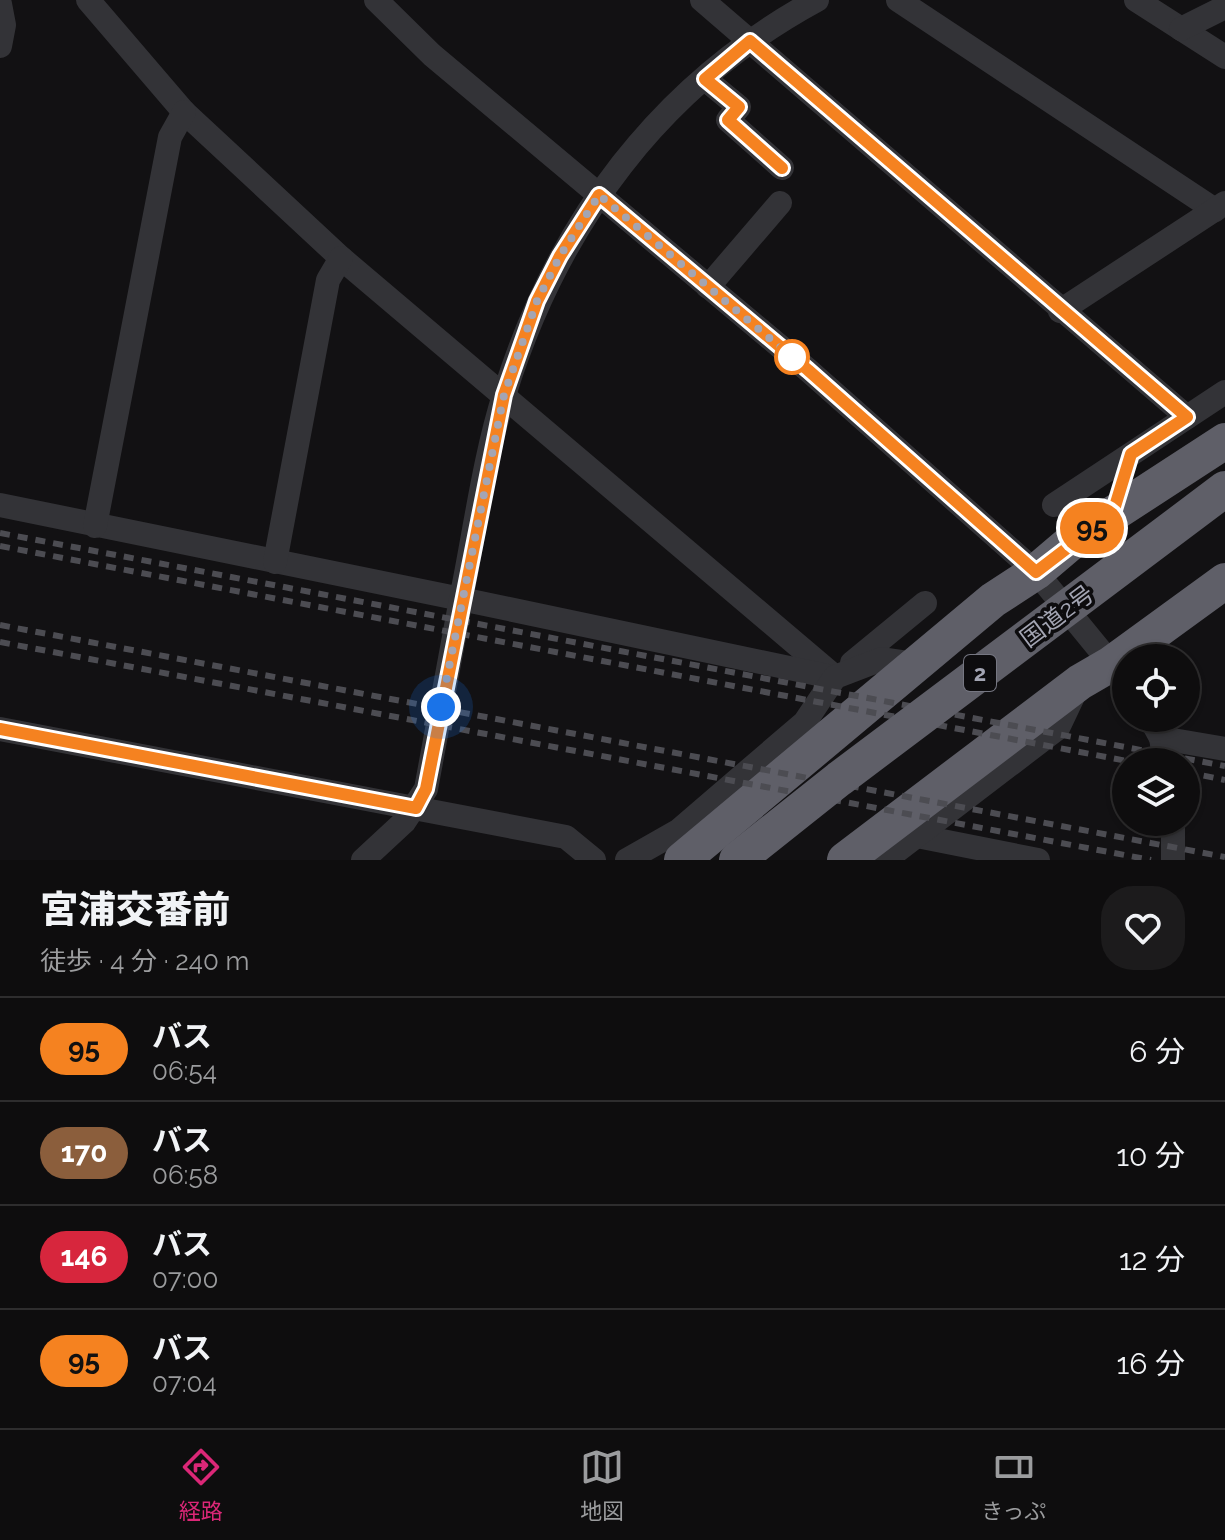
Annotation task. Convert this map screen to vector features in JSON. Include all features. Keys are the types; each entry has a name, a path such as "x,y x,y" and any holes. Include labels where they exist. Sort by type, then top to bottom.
{"highway":[{"path":"682,860 993,600 1036,572 1113,513 1225,441"},
{"name":"国道2号","path":"737,860 839,779 1225,489"},
{"path":"1152,644 1225,581"},
{"path":"845,860 1080,682 1112,674"}],"street":[{"path":"88,0 184,112 341,258 504,395 793,658"},
{"path":"376,0 432,55 708,287 1036,572 1112,666"},
{"path":"702,0 1060,311 1187,417"},
{"path":"363,860 416,808 426,789 461,599 504,395 537,301 560,256 599,195 651,130 750,41 817,0"},
{"path":"898,0 1220,207 1060,311"},
{"path":"1136,0 1225,57"},
{"path":"0,4 4,25 0,46"},
{"path":"1181,29 1225,7"},
{"path":"705,79 739,107 728,120 782,168"},
{"path":"95,526 170,137 184,112"},
{"path":"708,287 780,203"},
{"path":"275,562 328,280 341,258"},
{"path":"1054,505 1225,392"},
{"path":"1113,513 1131,454"},
{"path":"0,505 461,599 793,658 835,677 882,659 916,664"},
{"path":"627,860 678,831 805,722 835,677 925,603"},
{"path":"885,860 1058,728 1080,682"},
{"path":"0,729 566,837 594,860"},
{"path":"1158,739 1225,749"},
{"path":"917,836 1038,860"},
{"path":"1173,836 1173,860"}],"railway":[{"path":"0,533 1225,766"},
{"path":"0,546 1112,758"},
{"path":"0,625 1225,857"},
{"path":"0,642 1151,860"},
{"path":"1200,775 1225,780"}],"bus line":[{"name":"95","path":"0,729 416,808 426,789 461,599 504,395 537,301 560,256 599,195 808,370 1036,572 1076,538 1113,513 1131,454 1187,417 1060,311 750,41 705,79 739,107 728,120 782,168"}],"route":[{"path":"441,707 504,395 537,301 560,256 599,195 792,357"}]}
